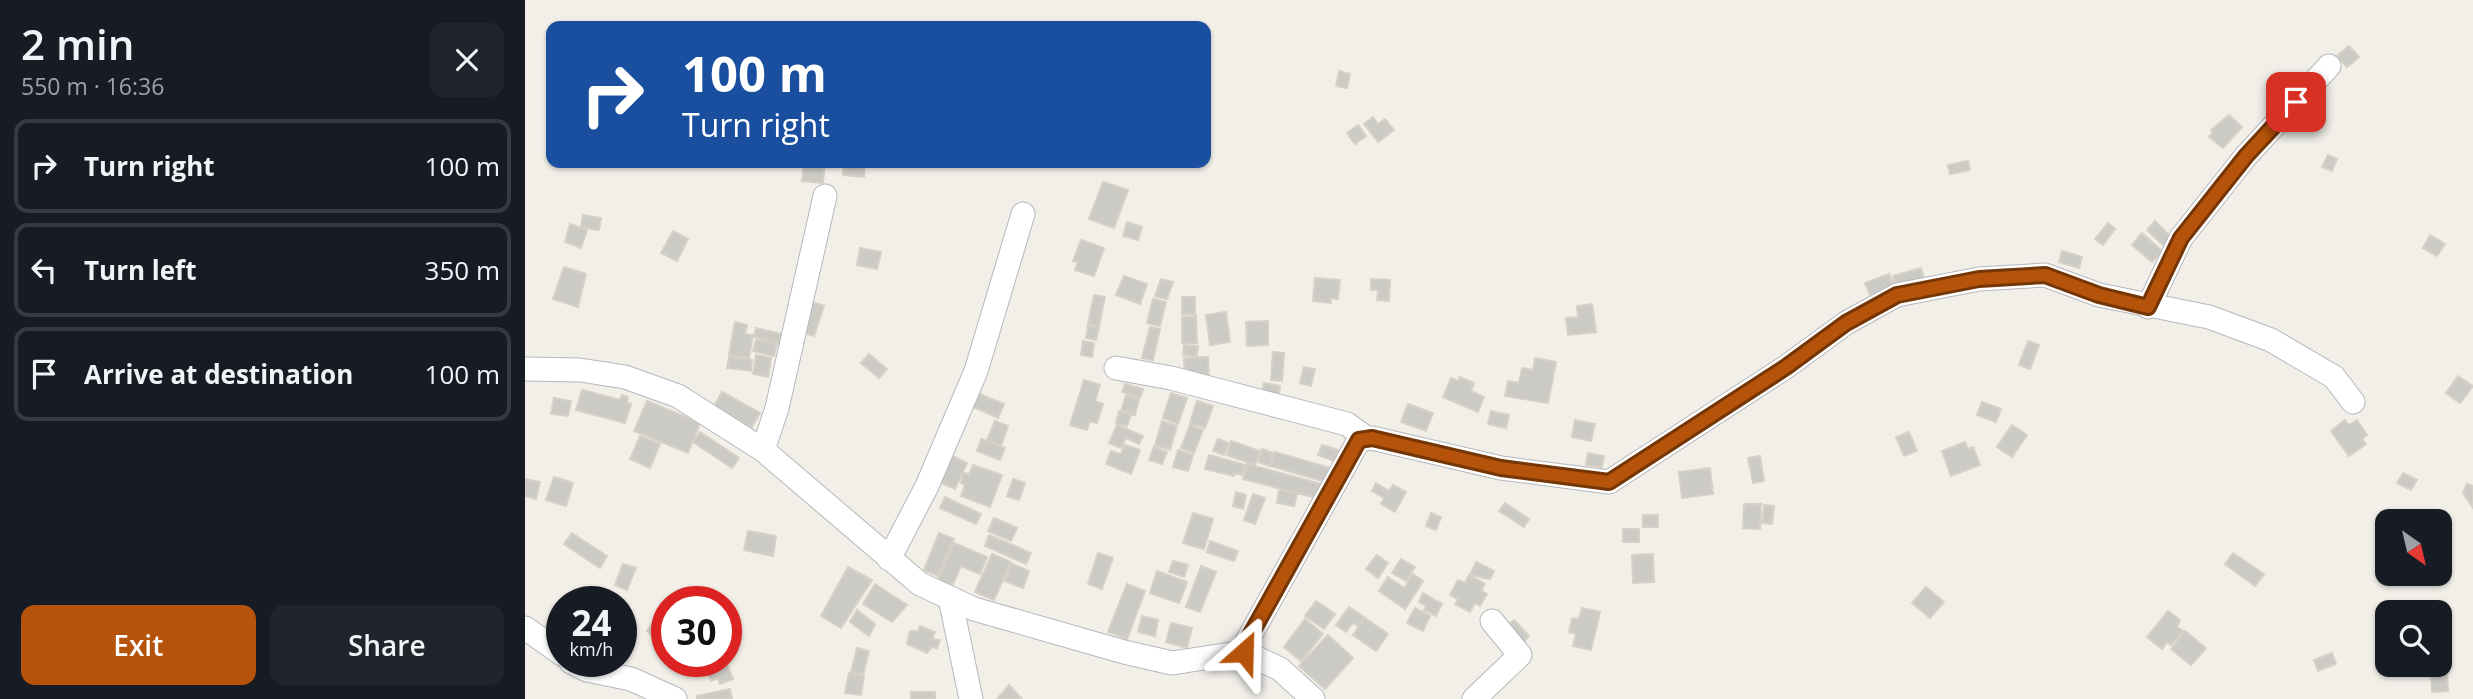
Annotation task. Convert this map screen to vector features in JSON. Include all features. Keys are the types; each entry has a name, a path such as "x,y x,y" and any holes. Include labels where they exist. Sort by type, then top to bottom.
{"street":[{"path":"2148,307 2181,238 2246,156 2329,66"},
{"path":"763,450 777,408 825,196"},
{"path":"889,559 927,486 976,371 1023,214"},
{"path":"1116,368 1171,378 1347,424 1365,437 1501,468 1609,482 1786,367 1846,323 1897,295 1979,279 2045,275 2099,295 2148,307 2209,317 2271,340 2334,377 2353,402"},
{"path":"525,369 580,370 625,377 678,396 763,450 921,584 974,609 1123,652 1172,663 1241,652 1280,669 1313,699"},
{"path":"1241,652 1359,440 1365,437"},
{"path":"950,598 971,699"},
{"path":"1474,699 1520,655 1492,621"},
{"path":"525,628 546,643"},
{"path":"621,677 675,699"}],"building":[{"path":"2349,46 2359,57 2347,67 2337,56"},
{"path":"1339,71 1350,74 1347,88 1336,86"},
{"path":"2229,115 2242,127 2223,148 2209,137 2213,132 2211,130"},
{"path":"1373,117 1378,124 1385,119 1394,130 1378,142 1364,124"},
{"path":"1358,125 1366,136 1355,144 1347,133"},
{"path":"2328,155 2337,159 2332,171 2322,167"},
{"path":"1968,161 1970,170 1950,174 1948,165"},
{"path":"803,168 824,168 823,183 802,181"},
{"path":"844,168 865,168 864,177 843,175"},
{"path":"1103,182 1128,190 1114,228 1089,219"},
{"path":"583,215 601,218 599,230 581,227"},
{"path":"2155,221 2171,237 2163,245 2147,230"},
{"path":"1127,222 1142,227 1138,240 1123,236"},
{"path":"2108,223 2115,229 2103,245 2095,239"},
{"path":"570,224 587,230 581,248 565,242"},
{"path":"673,231 688,239 677,261 661,253"},
{"path":"2142,233 2162,251 2152,262 2132,245"},
{"path":"2430,235 2445,244 2437,256 2423,248"},
{"path":"1081,240 1104,248 1094,276 1075,270 1078,262 1073,261"},
{"path":"860,248 881,252 877,269 857,265"},
{"path":"2062,251 2082,257 2079,268 2059,262"},
{"path":"564,267 586,274 578,307 553,299"},
{"path":"1921,268 1924,279 1896,287 1893,276"},
{"path":"1889,274 1894,286 1870,295 1865,283"},
{"path":"1124,276 1147,284 1140,304 1116,295"},
{"path":"1315,278 1340,280 1338,299 1331,298 1331,303 1313,301"},
{"path":"1161,279 1173,282 1167,299 1155,296"},
{"path":"1371,279 1390,280 1389,301 1377,300 1378,290 1371,290"},
{"path":"1094,295 1105,297 1099,326 1088,324"},
{"path":"1182,297 1195,297 1195,314 1182,314"},
{"path":"1153,299 1166,302 1160,326 1147,323"},
{"path":"809,301 824,306 814,336 799,331"},
{"path":"1592,304 1596,332 1568,335 1566,318 1578,317 1577,306"},
{"path":"1226,312 1230,342 1210,345 1206,315"},
{"path":"1196,316 1197,343 1182,343 1182,317"},
{"path":"1268,321 1268,345 1247,346 1246,322"},
{"path":"735,322 747,325 745,334 753,335 749,358 729,355"},
{"path":"1088,326 1099,328 1096,340 1086,338"},
{"path":"1150,327 1160,329 1153,360 1142,358"},
{"path":"756,328 781,334 778,343 754,337"},
{"path":"756,340 777,344 774,356 753,351"},
{"path":"1083,341 1094,343 1092,357 1081,355"},
{"path":"2028,341 2039,345 2030,369 2019,365"},
{"path":"1184,345 1198,346 1197,356 1183,355"},
{"path":"1273,352 1284,353 1282,381 1271,380"},
{"path":"869,354 887,369 879,378 861,363"},
{"path":"756,355 771,358 768,377 753,374"},
{"path":"729,357 752,360 751,371 727,368"},
{"path":"1208,357 1209,378 1185,379 1184,358"},
{"path":"1535,358 1556,362 1548,403 1505,396 1508,381 1519,383 1522,368 1533,370"},
{"path":"1304,367 1315,369 1311,386 1300,383"},
{"path":"2458,376 2473,386 2460,403 2446,393"},
{"path":"1460,377 1474,383 1471,391 1484,397 1478,412 1443,397 1451,378 1458,381"},
{"path":"1084,380 1100,385 1095,401 1103,404 1097,423 1090,421 1087,430 1070,425"},
{"path":"1264,383 1280,386 1278,400 1261,397"},
{"path":"1125,384 1143,389 1140,398 1122,392"},
{"path":"582,390 620,400 622,395 628,397 627,403 631,404 625,423 576,410"},
{"path":"722,392 760,413 752,427 714,406"},
{"path":"977,393 1004,404 998,418 971,406"},
{"path":"1171,393 1187,398 1178,424 1163,418"},
{"path":"1126,395 1139,399 1135,415 1121,411"},
{"path":"554,398 571,401 568,416 551,414"},
{"path":"647,401 700,423 688,453 634,431"},
{"path":"1197,401 1213,406 1205,428 1190,423"},
{"path":"1982,402 2001,409 1996,422 1977,415"},
{"path":"1408,404 1433,413 1426,431 1401,422"},
{"path":"1119,411 1131,415 1127,426 1116,423"},
{"path":"1491,411 1509,415 1506,428 1488,424"},
{"path":"1575,420 1595,424 1591,441 1572,437"},
{"path":"2345,420 2349,425 2357,420 2367,435 2362,439 2366,444 2349,456 2331,431"},
{"path":"995,421 1008,426 1001,446 987,440"},
{"path":"1162,421 1177,426 1170,450 1155,445"},
{"path":"1117,425 1143,436 1139,444 1126,438 1121,448 1109,443"},
{"path":"1190,425 1203,430 1194,453 1181,448"},
{"path":"2012,425 2027,435 2012,457 1997,447"},
{"path":"700,432 739,458 732,468 693,442"},
{"path":"1909,432 1917,451 1904,456 1896,437"},
{"path":"640,436 660,444 650,468 630,459"},
{"path":"981,439 1005,448 1000,460 977,451"},
{"path":"1218,439 1229,443 1224,455 1213,451"},
{"path":"1231,441 1260,451 1255,465 1227,455"},
{"path":"1965,442 1968,449 1973,447 1980,465 1951,476 1942,451"},
{"path":"1125,445 1140,450 1131,474 1106,464 1111,451 1121,454"},
{"path":"1322,445 1338,450 1334,461 1318,455"},
{"path":"1154,447 1167,452 1162,464 1149,460"},
{"path":"1262,449 1273,453 1269,466 1258,462"},
{"path":"1178,450 1193,455 1188,471 1173,467"},
{"path":"1275,452 1330,468 1326,482 1271,466"},
{"path":"946,453 967,463 955,489 933,479"},
{"path":"1588,453 1604,456 1602,467 1586,465"},
{"path":"1209,455 1245,465 1242,475 1234,473 1234,476 1205,469"},
{"path":"1760,456 1764,481 1753,483 1748,458"},
{"path":"1247,464 1321,484 1317,498 1243,479"},
{"path":"973,465 1002,475 990,507 961,496 965,485 961,483 964,473 969,474"},
{"path":"1710,468 1713,494 1682,498 1679,472"},
{"path":"2403,473 2417,480 2411,490 2397,483"},
{"path":"554,477 573,483 566,506 546,500"},
{"path":"525,479 540,482 536,499 525,496"},
{"path":"1013,479 1025,483 1019,500 1007,496"},
{"path":"1376,483 1389,491 1393,485 1406,492 1395,512 1381,504 1384,498 1372,491"},
{"path":"2467,484 2473,486 2473,508 2463,493"},
{"path":"1279,490 1297,493 1294,506 1277,503"},
{"path":"1236,492 1246,495 1243,509 1233,506"},
{"path":"1253,494 1265,498 1255,524 1244,520"},
{"path":"945,497 981,514 976,524 940,508"},
{"path":"1505,503 1529,519 1524,527 1499,511"},
{"path":"1744,504 1761,504 1760,529 1743,528"},
{"path":"1764,505 1774,506 1772,524 1762,523"},
{"path":"1193,513 1213,519 1204,549 1183,543"},
{"path":"1431,513 1441,517 1436,530 1426,526"},
{"path":"1643,515 1658,515 1658,527 1643,527"},
{"path":"994,518 1017,528 1011,541 988,531"},
{"path":"1623,529 1639,529 1639,542 1623,542"},
{"path":"748,531 776,536 773,556 744,550"},
{"path":"572,533 607,556 600,568 564,544"},
{"path":"939,533 954,539 938,576 924,570"},
{"path":"989,535 1031,553 1026,564 985,546"},
{"path":"1210,541 1238,551 1234,561 1207,552"},
{"path":"954,543 987,557 980,574 961,566 952,586 938,580"},
{"path":"1098,553 1113,558 1102,589 1088,584"},
{"path":"2233,553 2264,574 2255,586 2225,564"},
{"path":"992,554 1011,562 994,600 975,592"},
{"path":"1653,554 1654,582 1633,583 1632,555"},
{"path":"1377,555 1388,563 1378,578 1366,569"},
{"path":"1401,559 1415,567 1406,581 1392,573"},
{"path":"1173,561 1188,565 1184,577 1169,572"},
{"path":"1476,562 1494,571 1490,579 1470,575"},
{"path":"623,564 636,568 629,586 615,585"},
{"path":"1012,564 1029,571 1023,588 1005,581"},
{"path":"1201,566 1216,572 1200,612 1186,607"},
{"path":"848,567 872,580 841,628 821,616"},
{"path":"1157,571 1187,582 1179,603 1150,593"},
{"path":"1413,574 1423,581 1405,609 1379,591 1388,577 1404,588"},
{"path":"1469,575 1485,584 1481,591 1487,594 1480,606 1475,603 1470,612 1455,604 1458,599 1450,595 1458,580 1465,583"},
{"path":"875,584 907,605 892,622 863,604"},
{"path":"1127,584 1145,591 1127,639 1108,632"},
{"path":"1926,587 1944,602 1930,618 1912,603"},
{"path":"1423,593 1442,604 1436,616 1424,610 1426,606 1419,602"},
{"path":"1316,601 1335,614 1324,629 1305,616"},
{"path":"1349,607 1364,617 1358,626 1353,623 1346,632 1336,625"},
{"path":"1415,608 1430,616 1423,631 1407,623"},
{"path":"1582,608 1600,612 1591,650 1573,646 1576,634 1569,632 1572,618 1579,619"},
{"path":"857,610 875,624 869,636 850,622"},
{"path":"2168,611 2180,620 2177,627 2183,631 2171,645 2167,642 2162,649 2147,637"},
{"path":"1142,616 1158,620 1155,636 1138,632"},
{"path":"1365,618 1388,634 1376,651 1353,635"},
{"path":"1305,619 1323,634 1301,661 1284,647"},
{"path":"1514,620 1529,636 1521,645 1505,628"},
{"path":"1171,623 1192,628 1187,648 1166,642"},
{"path":"920,626 935,632 932,639 940,640 937,648 932,647 927,653 907,644 910,631 918,631"},
{"path":"2185,631 2206,648 2191,665 2171,649"},
{"path":"1328,635 1353,658 1325,689 1299,666"},
{"path":"857,648 869,651 863,674 851,672"},
{"path":"2332,653 2336,664 2318,671 2314,660"},
{"path":"849,673 864,676 861,695 845,693"},
{"path":"710,677 733,679 720,684 718,678 711,681"},
{"path":"2431,677 2447,677 2448,691 2432,692"},
{"path":"1009,685 1022,699 997,699"},
{"path":"730,689 732,699 697,699 697,696"},
{"path":"911,692 935,692 935,699 911,699"}],"route":[{"path":"1244,652 1241,652 1359,440 1372,438 1501,468 1609,482 1786,367 1846,323 1897,295 1979,279 2045,275 2099,295 2148,307 2181,238 2246,156 2296,102"}]}
